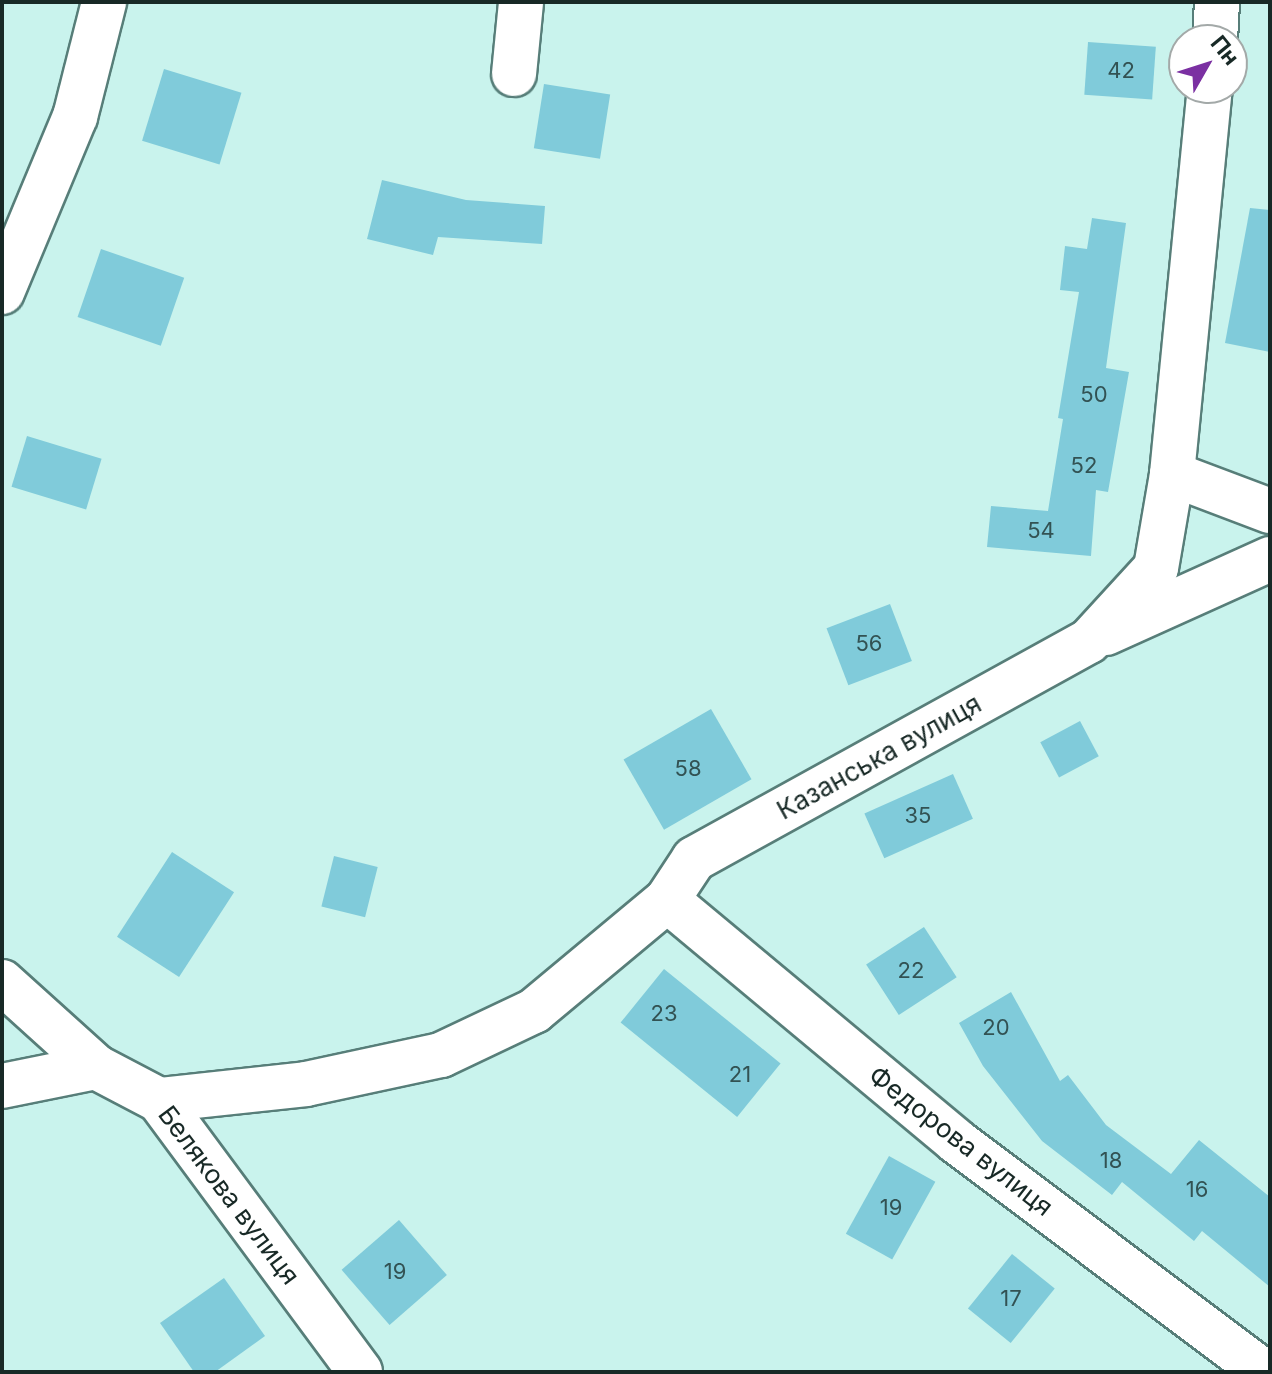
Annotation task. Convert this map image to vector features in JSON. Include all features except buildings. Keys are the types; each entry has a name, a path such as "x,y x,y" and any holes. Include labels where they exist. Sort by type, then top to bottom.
{"street":[{"path":"2,292 75,117 104,2"},
{"path":"514,74 521,2"},
{"path":"1216,24 1217,2"},
{"name":"Казанська вулиця","path":"159,1100 306,1084 441,1055 534,1011 667,900 694,859 1089,641 1156,568 1172,474 1208,104"},
{"path":"1172,474 1270,511"},
{"path":"1089,641 1270,559"},
{"name":"Федорова вулиця","path":"667,900 956,1141 1264,1372"},
{"name":"Белякова вулиця","path":"2,982 96,1067 159,1100 360,1372"},
{"path":"2,1086 96,1067"}]}
